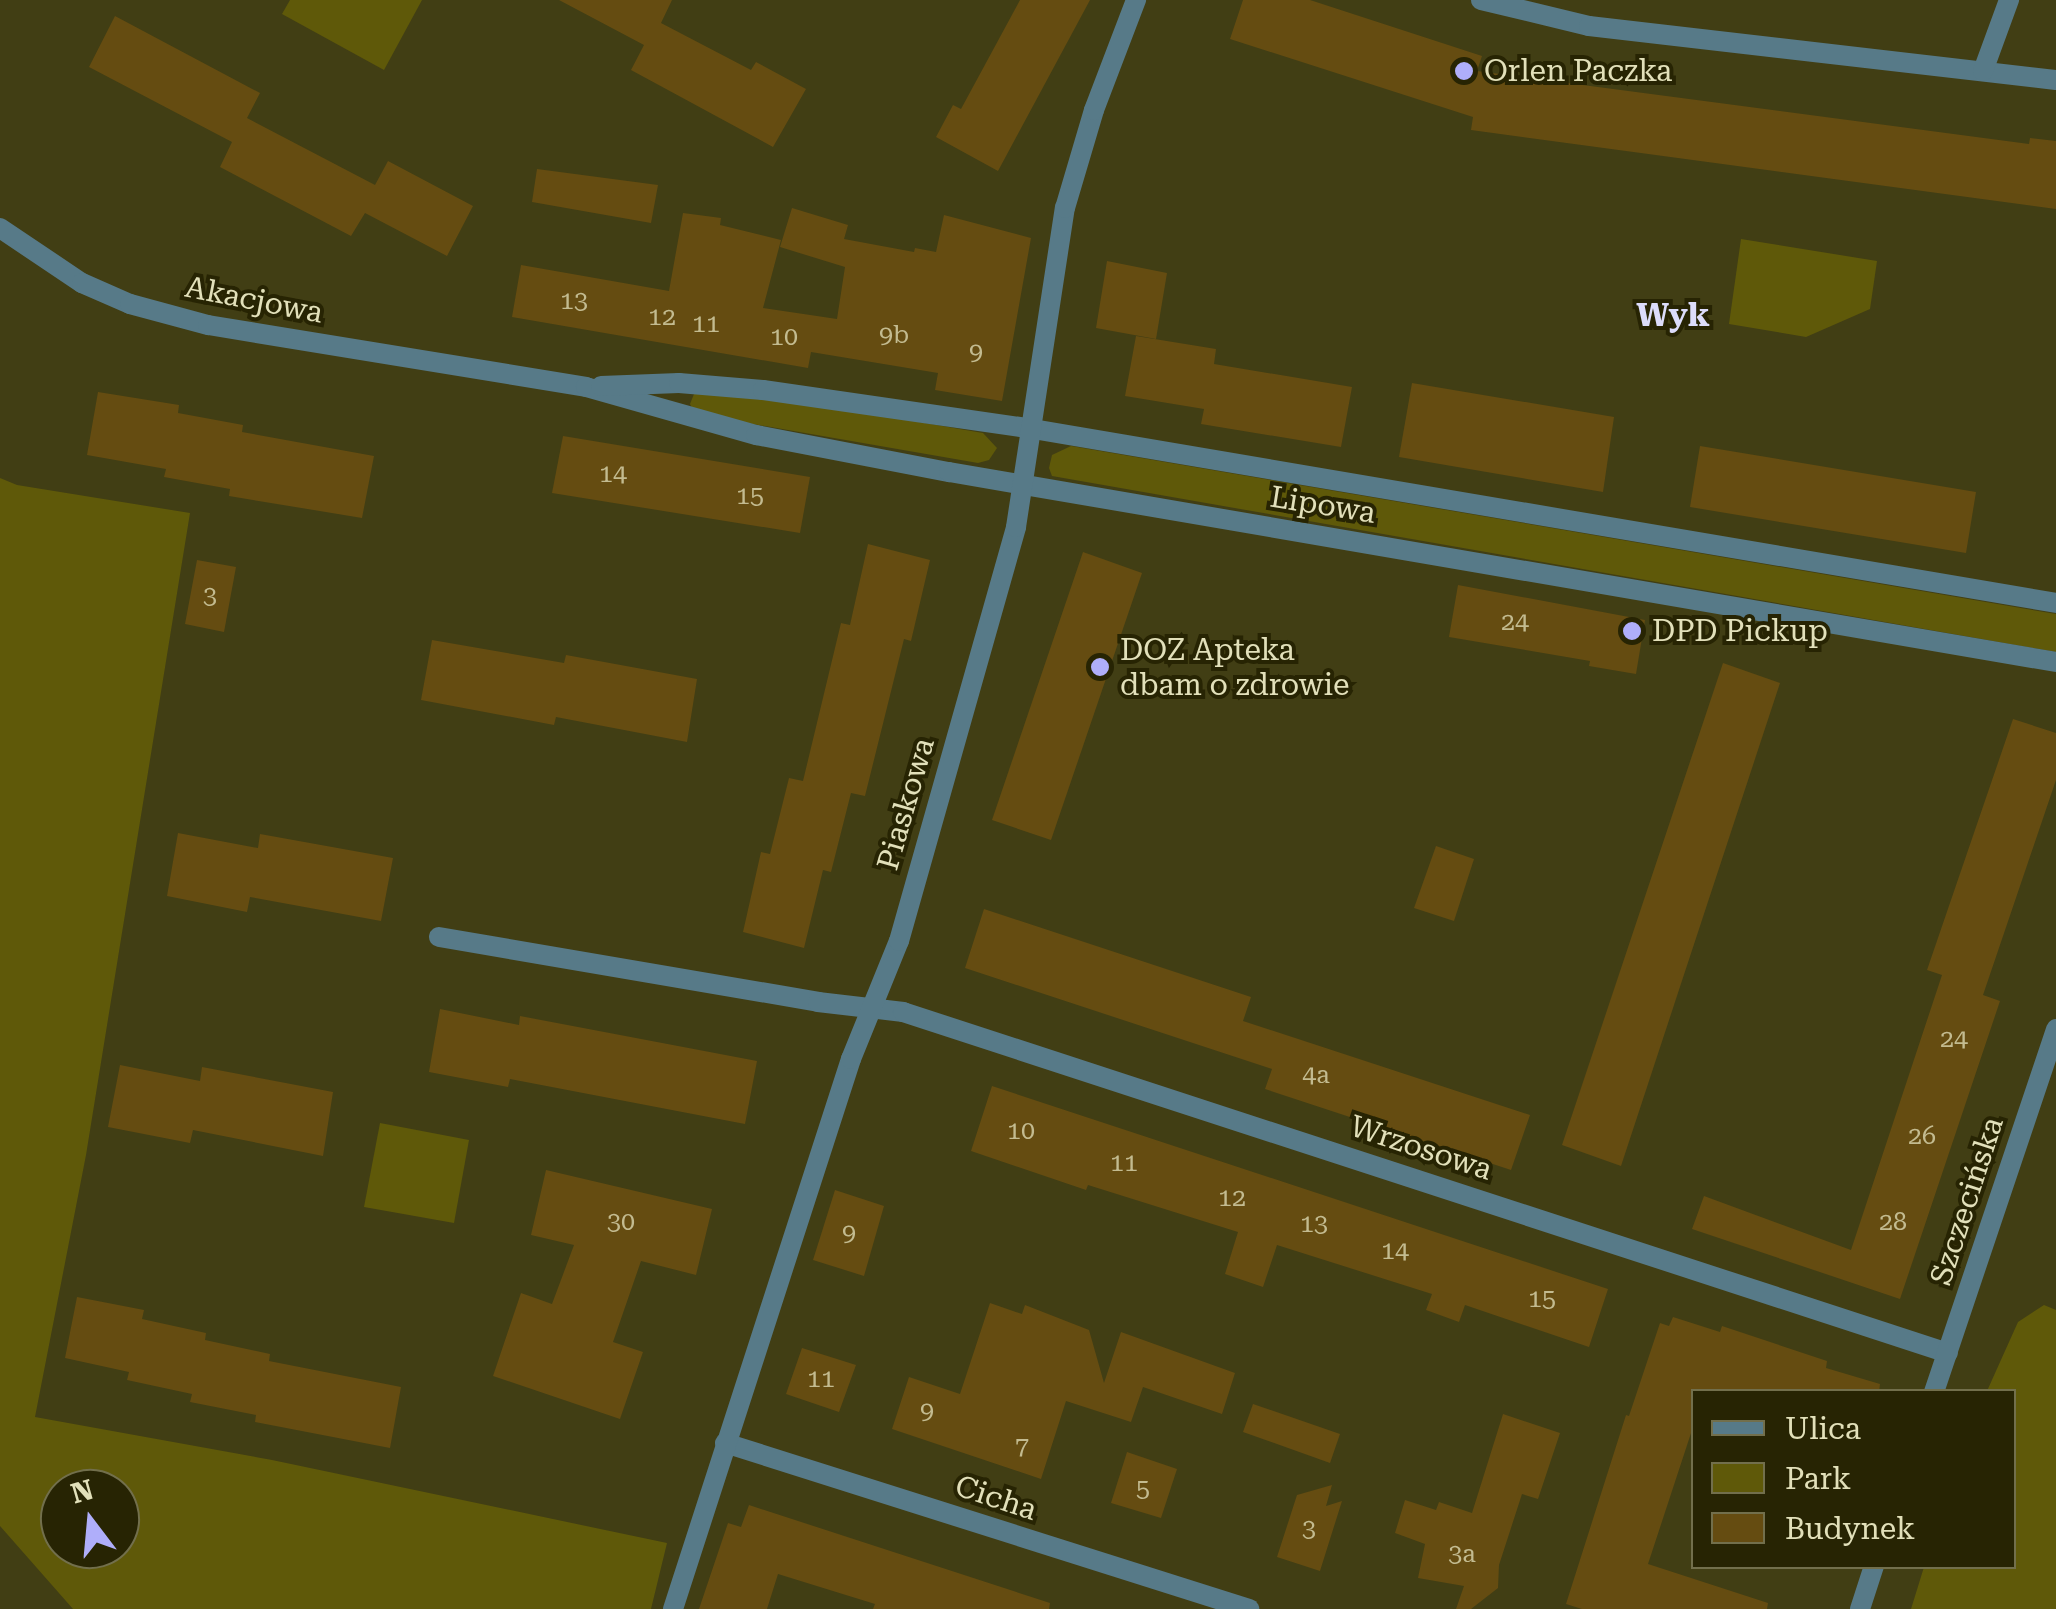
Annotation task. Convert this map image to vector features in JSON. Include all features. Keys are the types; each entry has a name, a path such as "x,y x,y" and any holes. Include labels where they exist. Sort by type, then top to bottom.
{"street":[{"name":"Piaskowa","path":"673,1609 872,1005 899,941 1024,484 1065,208 1094,110 1136,0"},
{"path":"1481,0 1589,26 2056,80"},
{"path":"1984,71 2009,0"},
{"name":"Akacjowa","path":"0,228 47,263 130,304 208,325 516,376"},
{"name":"Lipowa","path":"516,376 586,386 756,435 2056,662"},
{"name":"Lipowa","path":"586,386 679,384 763,390 1033,429 2056,603"},
{"name":"Wrzosowa","path":"439,937 818,1002 872,1005 1948,1354"},
{"name":"Szczecińska","path":"1935,1389 2056,1029"},
{"name":"Cicha","path":"725,1442 1249,1609"},
{"path":"1860,1609 1873,1569"}],"green space":[{"path":"290,0 422,0 384,70 282,14"},
{"path":"1741,239 1877,261 1870,309 1806,337 1729,324"},
{"path":"710,386 983,433 997,448 989,460 978,463 695,414 690,404 694,394"},
{"path":"1071,446 2056,614 2056,652 1052,476 1052,455"},
{"path":"0,478 17,485 190,513 86,1155 35,1417 272,1460 667,1543 651,1609 73,1609 0,1526"},
{"path":"380,1123 469,1140 454,1223 364,1207"},
{"path":"2044,1305 2056,1310 2056,1609 1911,1609 1923,1569 2016,1569 2016,1389 1988,1389 2018,1322"}],"building":[{"path":"559,0 672,0 661,23 751,70 756,62 806,89 773,147 631,70 644,45"},
{"path":"1020,0 1090,0 998,171 936,137 953,105 961,109"},
{"path":"1243,0 1310,0 1482,56 1477,71 2029,144 2030,138 2056,141 2056,209 1471,130 1473,117 1230,39"},
{"path":"115,16 260,93 247,118 375,185 388,161 473,206 447,256 365,213 351,236 220,167 232,142 89,67"},
{"path":"537,169 658,185 651,223 532,202"},
{"path":"792,208 848,225 844,239 914,252 915,248 936,252 944,215 1031,238 1002,401 935,390 938,373 811,352 808,368 512,317 521,265 669,291 683,213 721,218 720,225 781,240 763,308 837,319 845,267 780,247"},
{"path":"1107,261 1167,273 1156,339 1096,328"},
{"path":"1136,336 1216,349 1214,364 1352,387 1341,447 1201,424 1204,409 1125,396"},
{"path":"1412,383 1614,417 1603,492 1399,457"},
{"path":"98,392 179,405 178,413 243,425 242,432 374,456 362,518 229,496 230,489 164,477 166,469 87,455"},
{"path":"563,436 810,477 800,533 552,493"},
{"path":"1700,446 1976,492 1966,553 1690,507"},
{"path":"868,544 930,560 911,641 904,639 865,796 851,793 831,872 823,870 804,948 743,932 761,852 770,854 789,778 803,781 841,623 850,625"},
{"path":"1083,552 1142,573 1051,840 992,820"},
{"path":"197,560 236,567 224,632 185,624"},
{"path":"1458,585 1645,620 1636,674 1589,666 1590,661 1449,637"},
{"path":"432,640 564,663 566,655 697,679 687,742 556,717 554,725 421,700"},
{"path":"1723,663 1780,683 1621,1166 1562,1145"},
{"path":"2013,719 2056,733 2056,780 1983,995 2000,1001 1900,1299 1692,1229 1704,1196 1851,1250 1942,975 1927,970"},
{"path":"178,833 258,848 260,834 393,858 381,921 250,897 247,912 167,896"},
{"path":"1436,846 1474,859 1454,921 1414,908"},
{"path":"984,909 1251,997 1243,1021 1530,1115 1511,1170 1265,1089 1272,1069 965,968"},
{"path":"440,1009 519,1025 520,1016 757,1061 745,1124 510,1079 508,1087 429,1072"},
{"path":"120,1065 200,1081 202,1067 333,1092 323,1156 193,1130 190,1143 108,1127"},
{"path":"992,1086 1608,1289 1589,1347 1465,1305 1459,1322 1426,1310 1432,1294 1277,1245 1263,1287 1225,1274 1238,1232 1088,1185 1086,1190 971,1151"},
{"path":"546,1170 712,1209 696,1275 641,1261 613,1342 643,1352 620,1419 493,1376 521,1293 552,1304 574,1245 531,1235"},
{"path":"835,1190 884,1206 864,1276 813,1260"},
{"path":"77,1297 144,1310 142,1319 206,1333 205,1340 270,1354 269,1361 401,1387 390,1448 255,1422 256,1415 190,1402 192,1394 127,1380 129,1372 65,1358"},
{"path":"990,1303 1022,1314 1025,1305 1089,1330 1104,1383 1121,1332 1235,1373 1222,1414 1143,1387 1131,1422 1066,1401 1041,1479 892,1429 909,1377 960,1394"},
{"path":"1673,1317 1720,1332 1722,1326 1827,1361 1826,1368 1880,1384 1879,1389 1691,1389 1691,1433 1648,1564 1768,1603 1767,1609 1582,1609 1566,1604 1626,1415 1629,1416 1660,1323 1669,1326"},
{"path":"802,1348 856,1365 839,1412 786,1394"},
{"path":"1253,1404 1340,1434 1330,1463 1243,1432"},
{"path":"1503,1414 1560,1433 1538,1499 1522,1494 1499,1565 1498,1588 1471,1609 1456,1609 1464,1586 1418,1578 1425,1544 1395,1533 1405,1500 1436,1510 1439,1502 1472,1513"},
{"path":"1127,1452 1177,1469 1161,1518 1111,1503"},
{"path":"1332,1485 1326,1506 1342,1501 1320,1571 1277,1557 1297,1495"},
{"path":"749,1505 1050,1603 1049,1609 873,1609 875,1604 778,1574 767,1609 699,1609 728,1523 741,1527"}],"place":[{"name":"Orlen Paczka","path":"1464,71"},
{"name":"DPD Pickup","path":"1632,631"},
{"name":"DOZ Apteka dbam o zdrowie","path":"1100,667"}],"district":[{"name":"Wyk","path":"1673,315"}]}
